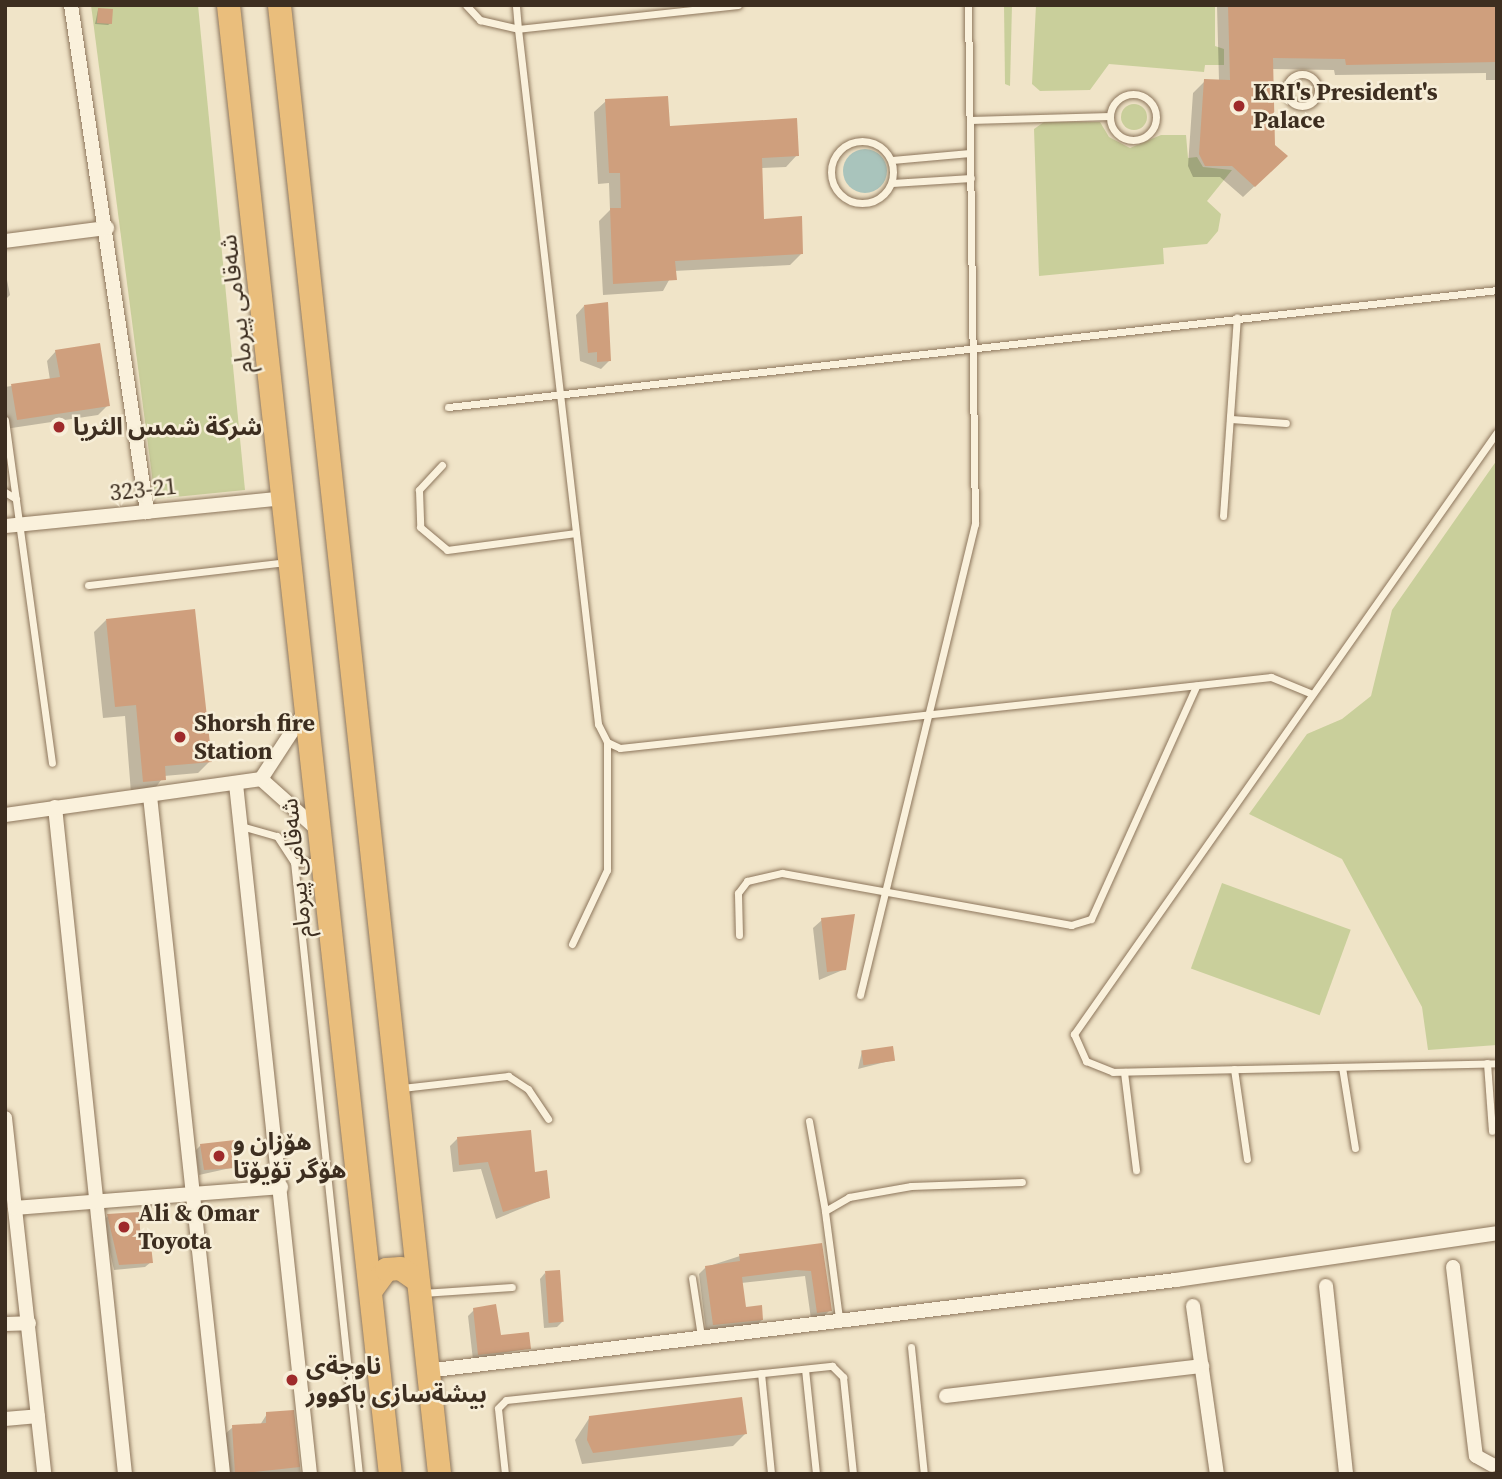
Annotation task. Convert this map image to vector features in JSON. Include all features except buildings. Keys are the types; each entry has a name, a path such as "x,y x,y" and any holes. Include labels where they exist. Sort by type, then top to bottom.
{"highway":[{"name":"شەقامی پیرمام","path":"228,5 285,498 318,831 390,1474"},
{"path":"279,5 439,1474"},
{"path":"370,1291 386,1269 400,1268 417,1287"}],"street":[{"path":"71,5 107,228 147,512"},
{"path":"5,241 107,228"},
{"name":"323-21","path":"13,525 285,498"},
{"path":"5,815 261,779 305,710"},
{"path":"261,779 318,831"},
{"path":"236,784 310,1474"},
{"path":"150,796 196,1195 223,1474"},
{"path":"55,807 94,1202 125,1474"},
{"path":"5,1118 44,1474"},
{"path":"15,1208 281,1187"},
{"path":"426,1371 839,1318 1175,1280 1497,1233"},
{"path":"1453,1267 1476,1456 1493,1464"},
{"path":"1326,1286 1346,1474"},
{"path":"1193,1306 1217,1474"},
{"path":"5,1324 29,1323"},
{"path":"946,1396 1202,1366"},
{"path":"5,1419 38,1416"}],"lane":[{"path":"466,5 480,20 518,29 738,5"},
{"path":"516,5 598,724 607,742 607,870 572,944"},
{"path":"860,995 975,524 977,348 968,5"},
{"path":"1310,75 1317,84 1315,100 1292,103 1286,88 1290,79 1310,75"},
{"path":"1134,94 1147,99 1157,117 1147,137 1133,141 1118,135 1110,116 1115,102 1134,94"},
{"path":"971,120 1110,116"},
{"path":"892,183 891,160 875,143 854,141 837,152 831,172 836,191 853,202 873,202 892,183 971,178"},
{"path":"891,160 970,153"},
{"path":"448,407 1497,289"},
{"path":"1223,516 1237,317"},
{"path":"1231,419 1286,422"},
{"path":"5,420 16,499 13,525 52,763"},
{"path":"1497,432 1079,1021 1074,1034 1080,1055 1094,1067 1124,1072 1497,1063"},
{"path":"442,466 419,490 420,527 447,550 576,533"},
{"path":"5,492 16,499"},
{"path":"88,585 292,562"},
{"path":"607,742 620,748 928,718 1271,677 1312,694"},
{"path":"739,935 738,893 762,877 782,873 885,895 1070,925 1091,919 1196,686"},
{"path":"241,826 277,836 294,862 359,1474"},
{"path":"294,862 322,862"},
{"path":"1487,1063 1492,1131"},
{"path":"1342,1067 1355,1148"},
{"path":"1234,1069 1247,1159"},
{"path":"1124,1072 1136,1170"},
{"path":"397,1089 508,1076 528,1089 548,1119"},
{"path":"809,1121 825,1211 839,1318"},
{"path":"825,1211 849,1197 911,1186 1022,1182"},
{"path":"692,1279 701,1336"},
{"path":"417,1287 512,1287"},
{"path":"911,1347 924,1474"},
{"path":"505,1474 498,1408 506,1400 832,1366 843,1377 853,1474"},
{"path":"805,1369 816,1474"},
{"path":"761,1373 771,1474"}],"green space":[{"path":"91,5 198,5 245,490 155,499"},
{"path":"1004,5 1012,5 1010,86 1005,84"},
{"path":"1036,5 1215,5 1215,46 1224,49 1224,65 1205,65 1204,72 1109,64 1090,90 1040,91 1032,84"},
{"path":"1134,104 1144,107 1147,117 1144,127 1134,130 1124,127 1121,117 1124,107"},
{"path":"1044,122 1100,122 1109,137 1130,148 1161,135 1186,135 1188,158 1197,157 1203,167 1232,170 1207,201 1221,214 1218,231 1207,244 1163,248 1164,264 1039,276 1034,129"},
{"path":"1497,460 1497,1045 1428,1050 1422,1007 1342,859 1249,814 1307,734 1342,719 1371,696 1392,610"},
{"path":"1222,883 1351,930 1320,1015 1191,969"}],"water":[{"path":"865,149 874,150 881,155 886,162 886,180 881,187 874,192 865,193 856,192 849,187 844,180 843,171 844,162 849,155 856,150"}],"place":[{"name":"KRI's President's Palace","path":"1239,106"},
{"name":"شركة شمس الثريا","path":"59,427"},
{"name":"Shorsh fire Station","path":"180,737"},
{"name":"هۆزان و هۆگر تۆیۆتا","path":"219,1156"},
{"name":"Ali & Omar Toyota","path":"124,1227"},
{"name":"ناوجةى بيشةسازى باكوور","path":"292,1380"}]}
